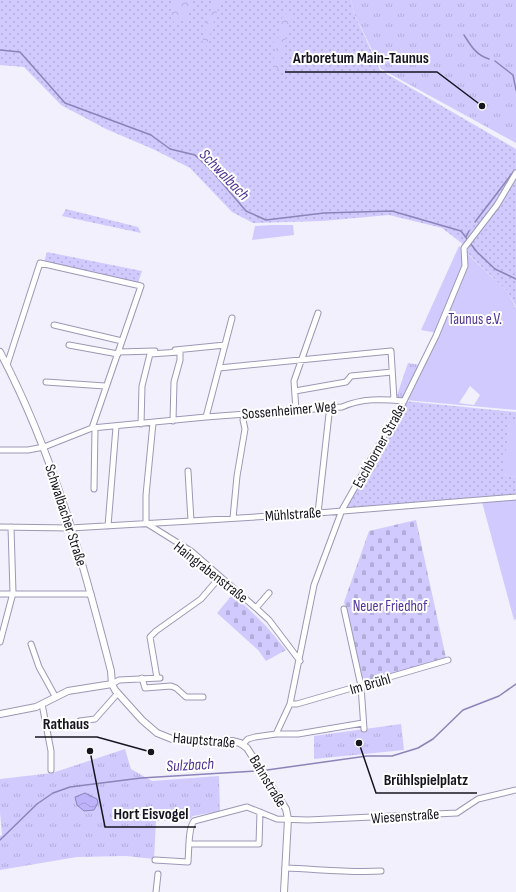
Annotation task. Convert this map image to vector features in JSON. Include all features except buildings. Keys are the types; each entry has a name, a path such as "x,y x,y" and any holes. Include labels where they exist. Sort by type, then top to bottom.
{"street":[{"name":"Eschborner Straße","path":"276,734 290,704 300,661 314,585 342,510 404,401 436,336 465,266 464,248 497,205 516,173"},
{"path":"7,365 40,263 141,286 106,386 94,428 94,490"},
{"path":"296,410 294,380 318,313"},
{"path":"206,417 232,318"},
{"path":"54,325 122,341"},
{"path":"69,345 118,353 225,345"},
{"path":"219,368 391,351 394,400"},
{"name":"Schwalbacher Straße","path":"0,352 44,447 91,594 111,671 112,684"},
{"path":"141,424 142,386 150,354 180,352 180,360 174,382 173,421"},
{"path":"295,391 346,382 351,376 392,372"},
{"path":"46,382 106,386"},
{"name":"Sossenheimer Weg","path":"0,450 28,450 44,447 94,428 206,417 342,407 353,402 387,399 404,401"},
{"path":"318,513 329,414"},
{"path":"233,518 237,476 245,428 243,420"},
{"path":"146,523 146,495 153,423"},
{"path":"108,526 116,427"},
{"path":"188,471 191,521"},
{"name":"Mühlstraße","path":"0,527 70,528 108,526 318,513 516,497"},
{"name":"Haingrabenstraße","path":"146,523 191,552 256,608 269,620 300,661"},
{"path":"0,642 13,594 11,527"},
{"path":"0,714 42,704 55,696 73,690 112,684 119,680 158,678 150,637 201,599 220,577"},
{"name":"Haingrabenstraße","path":"256,608 269,593"},
{"path":"0,594 91,594"},
{"path":"243,744 248,739 276,734 298,734 363,726 361,686 344,609"},
{"path":"31,644 39,667 55,696"},
{"name":"Im Brühl","path":"290,704 297,704 448,660"},
{"path":"142,678 145,688 171,686 176,688 186,697 203,697"},
{"name":"Hauptstraße","path":"112,684 118,693 147,725 166,737 189,742 232,741 243,744"},
{"path":"80,721 96,719 118,693"},
{"path":"42,704 52,751 51,770"},
{"name":"Bahnstraße","path":"243,744 252,754 282,802 288,819 284,892"},
{"name":"Wiesenstraße","path":"155,860 188,862 190,828 192,823 198,819 213,818 247,807 277,819 360,819 457,813 478,799 516,790"},
{"path":"190,844 259,844 260,812"},
{"path":"285,868 319,869 329,871 381,871"},
{"path":"156,892 158,874"}],"green space":[{"path":"0,0 351,0 354,13 380,70 516,149 516,307 507,291 466,252 478,228 474,229 464,245 442,228 389,215 322,221 253,223 232,212 190,168 155,150 106,129 61,105 24,67 0,65"},
{"path":"173,0 193,0 186,21 181,15 174,24 174,17 170,14"},
{"path":"219,0 220,2 207,44 205,50 203,50 201,47 213,1"},
{"path":"351,0 516,0 516,143 381,69 354,13"},
{"path":"286,13 291,17 278,69 276,70 272,66 277,46 273,42 279,37 281,19"},
{"path":"66,209 138,227 141,233 62,216"},
{"path":"293,225 294,235 252,240 255,226"},
{"name":"Taunus e.V.","path":"459,246 507,291 516,308 516,410 405,400 437,333 421,330","holes":["470,386 480,395 474,405 459,403"]},
{"path":"47,252 142,271 138,283 44,262"},
{"path":"408,363 420,365 405,398 396,398"},
{"path":"404,401 516,412 516,420 510,420 504,475 516,477 516,497 342,510"},
{"path":"510,420 516,420 516,477 503,475"},
{"path":"516,497 516,619 514,620 482,502"},
{"name":"Neuer Friedhof","path":"416,520 446,658 369,682 361,676 344,602 369,531"},
{"path":"233,594 266,626 286,650 266,661 258,650 217,613"},
{"path":"401,724 404,750 314,759 314,736"},
{"path":"125,749 131,769 152,781 219,776 220,811 193,816 188,821 156,821 154,859 126,856 77,857 0,870 0,836 2,835 0,779 52,773"}],"water":[{"path":"85,793 97,799 98,803 94,810 84,811 77,805 75,797"}],"waterway":[{"path":"464,35 477,53 489,59"},
{"name":"Schwalbach","path":"0,50 20,52 65,103 151,135 170,149 195,155 211,170 246,211 266,220 324,213 392,211 461,231 477,252 495,269 516,279"},
{"path":"495,61 513,75 516,90"},
{"path":"475,222 514,171"},
{"name":"Schwalbach","path":"466,237 469,231"},
{"name":"Sulzbach","path":"267,770 367,756 392,756 418,748 433,739 463,710 499,696 516,684"},
{"name":"Sulzbach","path":"0,840 37,804 53,793 70,787 141,778 256,771"}],"place":[{"name":"Arboretum Main-Taunus","path":"482,106"},
{"name":"Brühlspielplatz","path":"359,743"},
{"name":"Hort Eisvogel","path":"90,751"},
{"name":"Rathaus","path":"151,752"}]}
